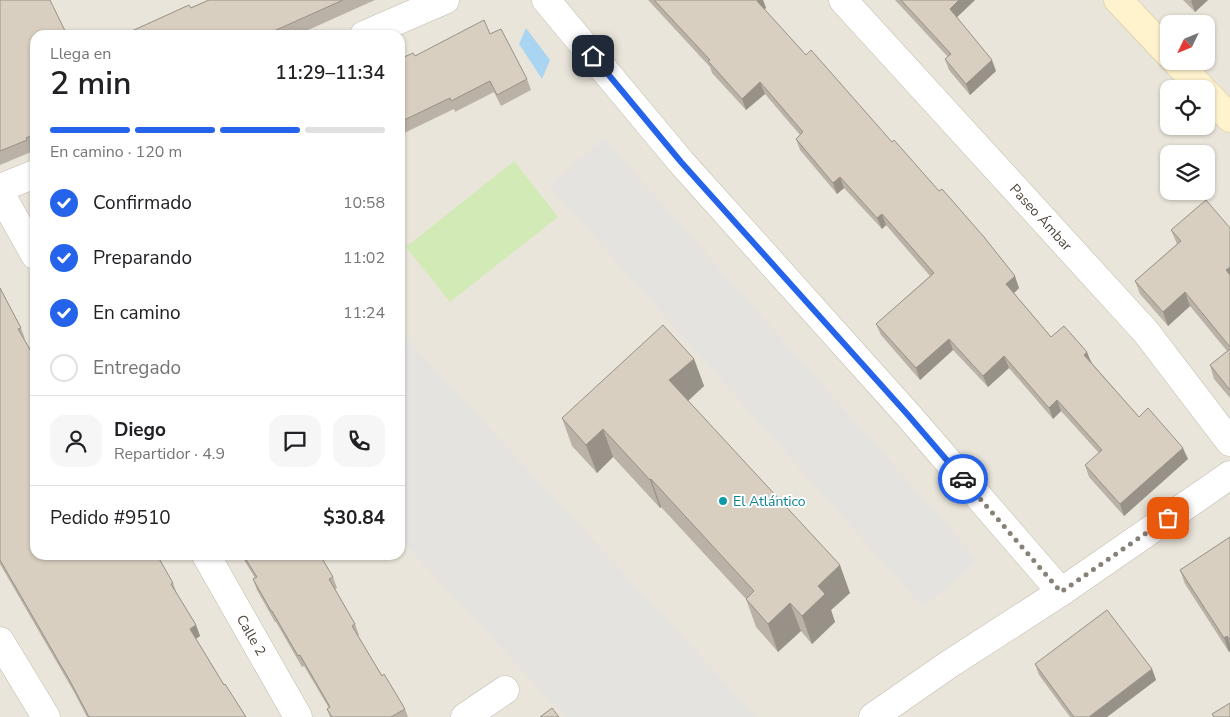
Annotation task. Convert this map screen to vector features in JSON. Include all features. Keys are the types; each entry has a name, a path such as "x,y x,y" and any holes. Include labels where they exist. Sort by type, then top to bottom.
{"street":[{"path":"376,30 445,0"},
{"path":"546,0 681,162 908,415 1061,592"},
{"name":"Paseo Ámbar","path":"843,0 1146,332 1230,442"},
{"path":"1118,0 1160,44"},
{"path":"1184,70 1194,80"},
{"path":"1215,102 1230,118"},
{"path":"0,188 30,176"},
{"path":"0,193 30,246"},
{"path":"873,717 948,665 1061,592 1230,475"},
{"name":"Calle 2","path":"209,560 298,717"},
{"path":"0,641 46,717"},
{"path":"465,717 505,690"}],"shaded area":[{"path":"0,0 1230,0 1230,717 0,717"},
{"path":"604,138 978,560 923,608 549,186"},
{"path":"405,336 757,717 565,717 405,544"}],"green space":[{"path":"514,161 558,217 450,302 406,247"}],"water":[{"path":"526,28 550,60 542,79 519,44"}],"building":[{"path":"0,0 50,0 65,30 30,30 30,136 26,138 27,140 0,151"},
{"path":"209,0 343,0 276,30 134,30 189,5 191,8"},
{"path":"654,0 758,0 806,55 811,50 892,142 894,140 939,191 942,189 984,237 1015,276 1006,284 1051,337 1064,326 1087,352 1084,355 1139,417 1148,408 1183,448 1120,504 1085,465 1102,450 1057,400 1049,408 1004,356 983,376 949,339 916,368 876,324 934,273 882,214 877,218 840,177 833,183 796,139 803,132 760,82 742,99 708,61 710,60"},
{"path":"901,0 959,0 950,9 992,60 966,84 945,59 951,54"},
{"path":"484,20 490,34 501,29 527,79 497,95 490,81 451,101 450,98 405,120 405,57 413,53 415,56"},
{"path":"1206,200 1230,228 1230,267 1226,270 1230,275 1230,347 1185,292 1163,312 1135,281 1181,241 1171,230"},
{"path":"0,288 21,328 18,329 30,349 30,560 160,560 173,583 171,584 196,625 190,629 246,717 89,717 0,560"},
{"name":"El Atlántico","path":"663,325 694,359 669,380 840,565 818,586 825,594 802,616 790,603 768,624 746,599 754,591 603,429 586,445 562,418"},
{"path":"1230,349 1230,390 1210,365"},
{"path":"1230,537 1230,640 1227,636 1224,638 1180,570"},
{"path":"246,560 323,560 333,577 329,579 355,624 352,626 382,676 384,674 405,709 391,717 332,717 327,709 330,707 253,579 257,577"},
{"path":"1107,610 1152,669 1089,717 1074,717 1035,664"},
{"path":"1230,703 1230,717 1214,717 1212,714"},
{"path":"552,708 559,717 540,717"}],"way so far":[{"path":"963,479 1061,592 1168,518"}],"place":[{"name":"El Atlántico","path":"723,501"}],"route":[{"path":"593,56 681,162 963,479"}]}
